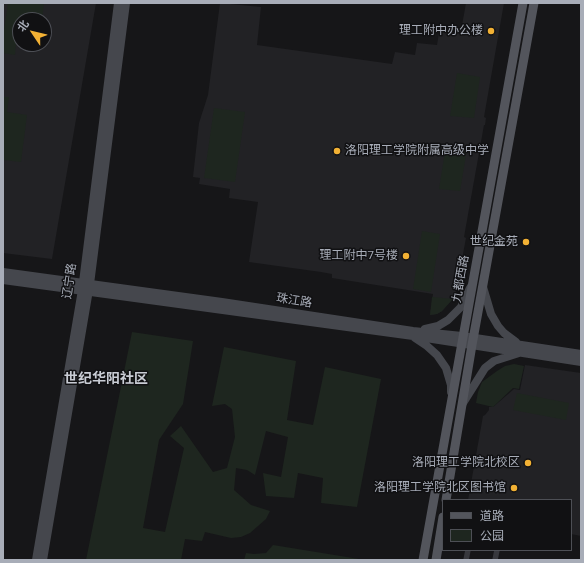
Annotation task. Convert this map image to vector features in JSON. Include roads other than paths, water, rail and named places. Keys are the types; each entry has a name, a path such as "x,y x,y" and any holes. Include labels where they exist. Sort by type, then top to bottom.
{"main road":[{"name":"辽宁路","path":"36,560 86,287 118,3"},
{"name":"辽宁路","path":"43,560 86,287 126,3"},
{"name":"九都西路","path":"423,560 451,397 523,3"},
{"name":"九都西路","path":"446,499 534,3"},
{"name":"珠江路","path":"3,272 86,287 462,339 520,352 581,362"},
{"name":"珠江路","path":"3,280 86,287"},
{"path":"413,333 430,329 448,320 461,307 473,282"},
{"path":"483,287 491,314 498,326 504,333 519,344"},
{"path":"413,333 437,355 446,368 451,385 451,397"},
{"name":"珠江路","path":"473,341 519,344 581,354"},
{"path":"462,404 485,368 494,361 520,352"},
{"path":"436,560 442,523"}],"place":[{"name":"理工附中办公楼","path":"491,31"},
{"name":"洛阳理工学院附属高级中学","path":"337,151"},
{"name":"世纪金苑","path":"526,242"},
{"name":"理工附中7号楼","path":"406,256"},
{"name":"洛阳理工学院北校区","path":"528,463"},
{"name":"洛阳理工学院北区图书馆","path":"514,488"}],"district":[{"name":"世纪华阳社区","path":"106,379"}]}
